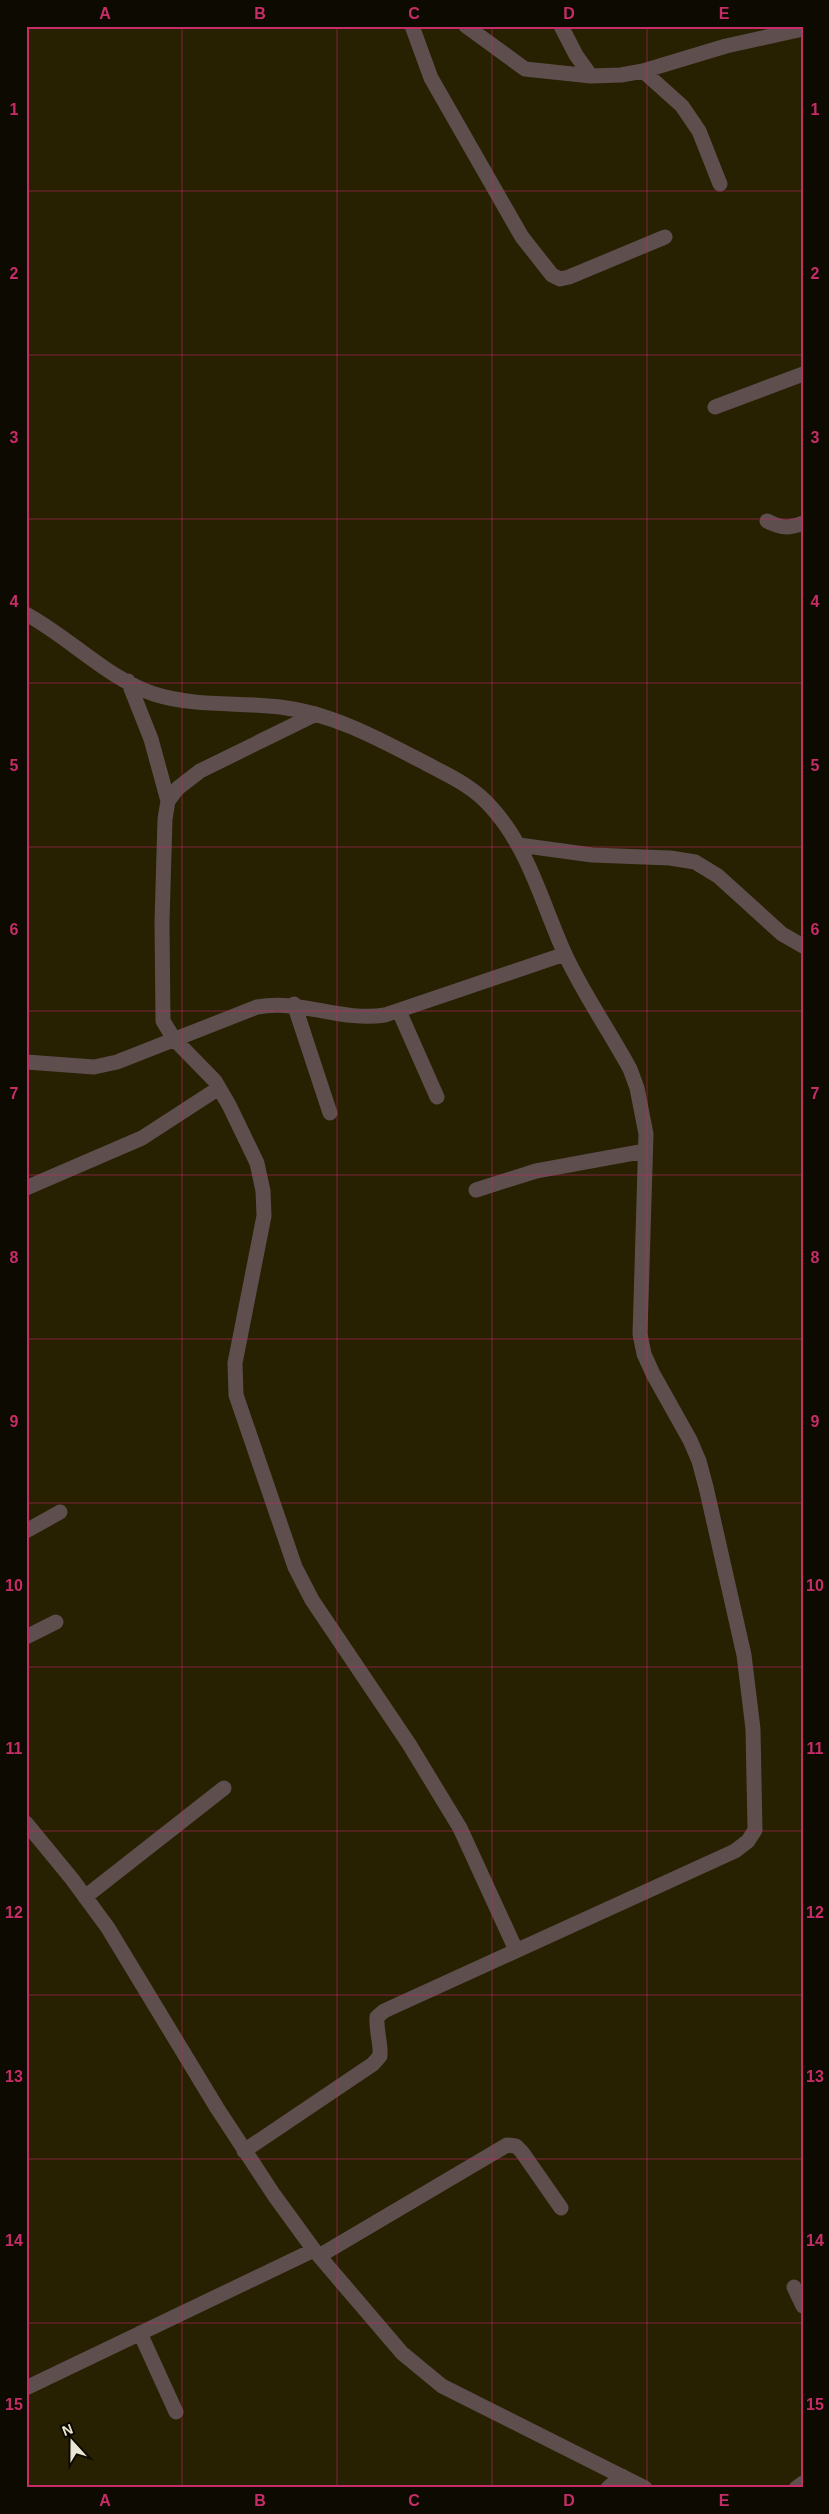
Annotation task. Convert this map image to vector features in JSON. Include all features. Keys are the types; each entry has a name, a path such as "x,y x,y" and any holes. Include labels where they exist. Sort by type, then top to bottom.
{"street":[{"path":"412,26 430,78 522,237 552,275 560,278 569,276 665,236"},
{"path":"466,26 524,68 591,76 621,76 726,46 803,29"},
{"path":"561,26 576,55 591,76"},
{"path":"643,71 682,106 699,132 720,184"},
{"path":"715,407 803,374"},
{"path":"767,521 778,527 791,528 803,523"},
{"path":"26,614 45,624 128,681 152,693 188,702 279,707 316,714 398,749 469,787 490,805 520,845 565,954 630,1069 642,1108 645,1151 640,1334 644,1354 653,1374 699,1461 744,1655 754,1728 755,1830 748,1841 735,1851 384,2010 377,2017 376,2025 381,2045 380,2056 377,2060 244,2150"},
{"path":"128,681 151,739 168,801 165,819 162,922 163,1021 174,1039 204,1067 219,1088 257,1163 263,1191 264,1216 259,1252 235,1363 236,1395 246,1429 295,1567 312,1600 410,1744 456,1820 470,1846 516,1950"},
{"path":"168,801 178,788 200,771 316,714"},
{"path":"520,845 592,855 670,858 695,862 718,876 782,934 803,946 803,952"},
{"path":"26,1062 94,1067 117,1062 257,1007 275,1004 294,1004 367,1018 399,1011 565,954"},
{"path":"294,1004 330,1113"},
{"path":"399,1011 437,1097"},
{"path":"26,1188 142,1138 219,1088"},
{"path":"476,1190 536,1171 645,1151"},
{"path":"26,1531 60,1512"},
{"path":"26,1637 56,1622"},
{"path":"86,1897 224,1788"},
{"path":"26,1823 86,1897 108,1928 244,2150 316,2253 402,2354 442,2386 645,2488"},
{"path":"26,2388 140,2333 316,2253 507,2145 516,2146 522,2152 561,2208"},
{"path":"794,2287 803,2306"},
{"path":"140,2333 176,2412"},
{"path":"608,2488 622,2476"},
{"path":"796,2488 803,2483"}]}
